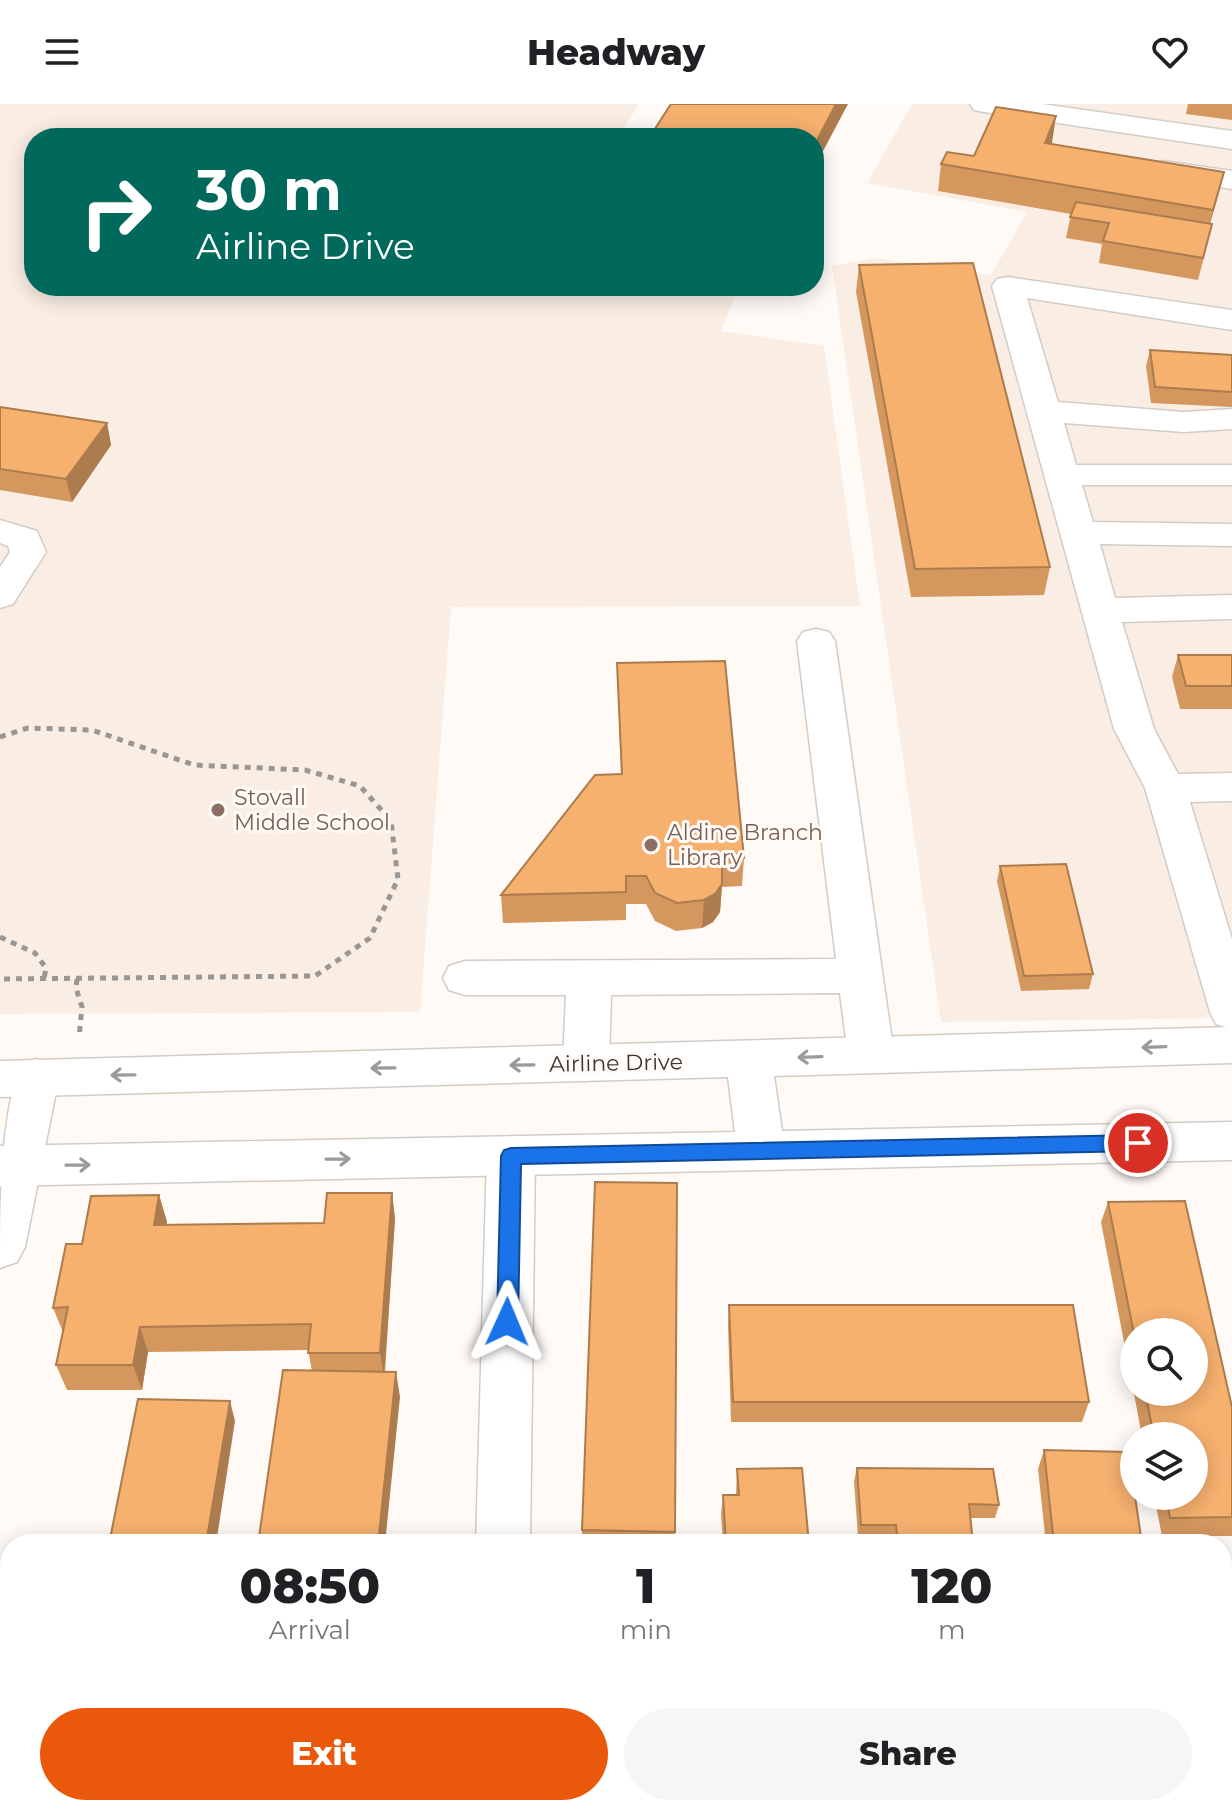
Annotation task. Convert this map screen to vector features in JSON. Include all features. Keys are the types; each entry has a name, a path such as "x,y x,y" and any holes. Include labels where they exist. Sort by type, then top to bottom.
{"main road":[{"path":"984,104 1181,118 1232,140"},
{"path":"1141,166 1232,180"},
{"path":"1232,320 1008,286 1134,729 1165,788 1215,903 1232,1018"},
{"path":"1043,411 1184,422 1232,419"},
{"path":"1061,475 1232,475"},
{"path":"0,531 24,539 28,552 0,596"},
{"path":"1078,533 1232,535"},
{"path":"1100,610 1232,607"},
{"path":"816,641 871,1055"},
{"path":"1165,788 1232,787"},
{"path":"465,978 861,976"},
{"path":"586,1063 589,978"},
{"name":"Airline Drive","path":"18,1078 871,1055 1232,1018"},
{"path":"749,1059 761,1151"},
{"path":"0,1247 18,1078"},
{"path":"9,1166 1232,1141"},
{"path":"503,1534 511,1156"}],"path":[{"path":"0,737 28,728 92,730 194,765 305,770 360,786 391,821 398,879 370,938 315,976 0,979"},
{"path":"0,937 35,953 46,968 44,979"},
{"path":"77,979 76,988 82,1007 78,1041"}],"shaded area":[{"name":"Stovall Middle School","path":"0,104 639,104 624,128 24,128 24,296 735,296 721,331 824,346 860,606 451,607 420,1012 0,1014"},
{"path":"912,104 1232,104 1232,1018 941,1022 832,266 875,258 991,275 1027,212 867,183"}],"building":[{"path":"671,104 836,104 823,128 655,128"},
{"path":"996,107 1056,116 1045,143 1224,172 1213,210 941,164 947,152 974,156"},
{"path":"1076,202 1212,224 1203,258 1103,241 1109,223 1070,217"},
{"path":"973,263 1050,567 915,569 859,265"},
{"path":"1150,350 1232,355 1232,392 1155,387"},
{"path":"0,407 107,423 66,479 0,469"},
{"path":"1178,655 1232,655 1232,686 1186,686"},
{"name":"Aldine Branch Library","path":"725,661 744,858 722,859 722,884 715,894 704,900 677,903 655,893 646,876 626,876 626,892 501,895 595,775 622,774 617,663"},
{"path":"1066,864 1093,974 1024,976 1000,866"},
{"path":"595,1182 677,1183 675,1532 582,1530"},
{"path":"327,1193 392,1193 380,1353 308,1353 311,1324 140,1327 133,1365 56,1365 68,1307 53,1308 66,1244 82,1244 91,1196 159,1195 154,1225 324,1223"},
{"path":"1185,1201 1232,1407 1232,1517 1170,1518 1169,1510 1208,1510 1208,1422 1151,1422 1148,1406 1208,1406 1208,1318 1131,1318 1108,1202"},
{"path":"729,1305 1073,1305 1089,1402 733,1402"},
{"path":"283,1370 396,1372 379,1534 259,1534"},
{"path":"138,1399 230,1401 208,1534 111,1534"},
{"path":"1044,1450 1120,1452 1120,1510 1137,1510 1141,1534 1053,1534"},
{"path":"802,1468 808,1534 725,1534 723,1495 739,1495 737,1469"},
{"path":"857,1468 993,1469 999,1505 969,1504 972,1534 897,1534 896,1525 861,1525"}],"place":[{"name":"Stovall Middle School","path":"218,810"},
{"name":"Aldine Branch Library","path":"651,845"}],"route":[{"path":"507,1322 511,1156 1138,1143"}]}
